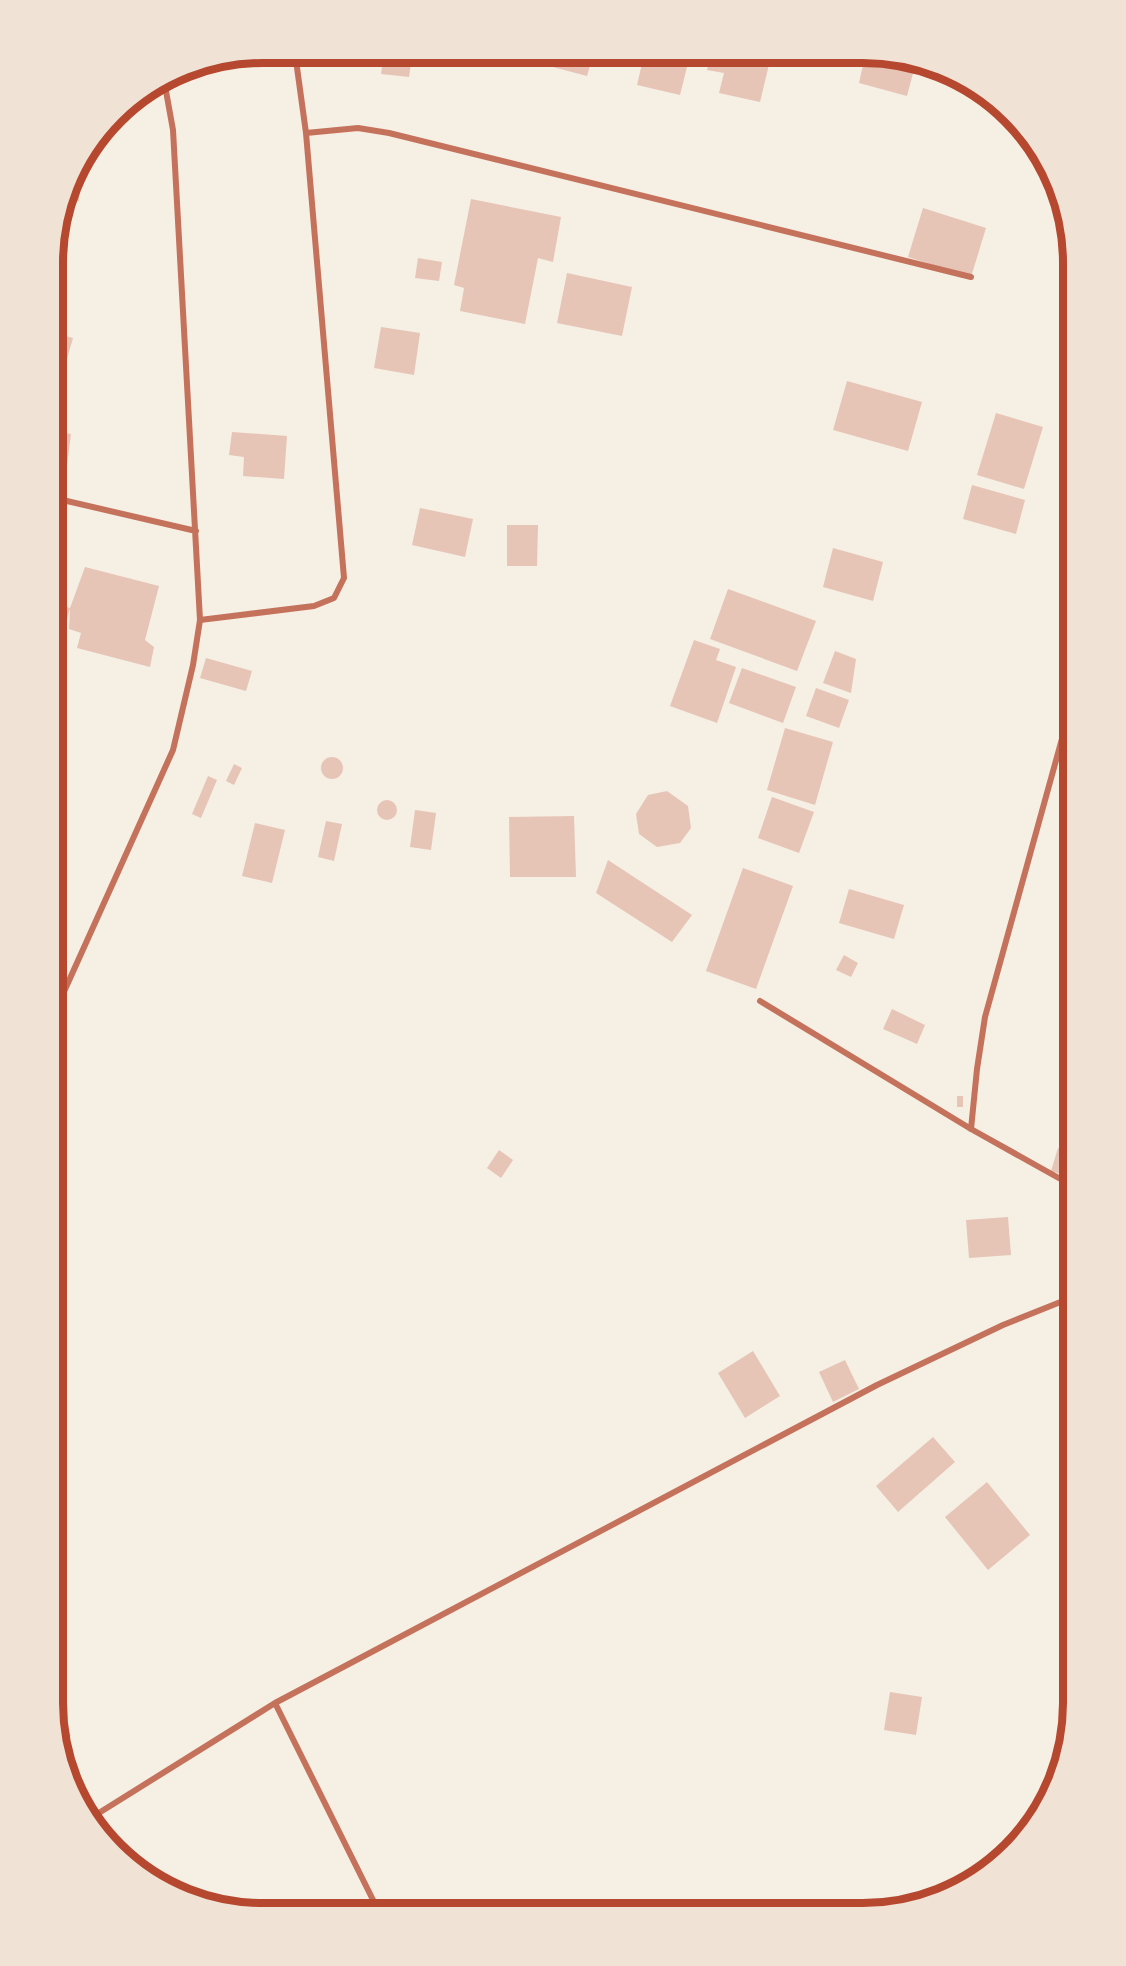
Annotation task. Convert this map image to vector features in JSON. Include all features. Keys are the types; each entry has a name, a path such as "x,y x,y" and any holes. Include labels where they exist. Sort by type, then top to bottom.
{"street":[{"path":"200,620 314,606 334,598 344,578 306,133 296,63"},
{"path":"63,995 174,750 193,665 200,620 173,130 166,89"},
{"path":"306,133 358,128 389,133 971,277"},
{"path":"63,500 196,531"},
{"path":"971,1129 985,1017 1063,735"},
{"path":"760,1001 971,1129 1063,1180"},
{"path":"97,1814 275,1703 877,1384 1003,1325 1063,1301"},
{"path":"275,1703 375,1903"}],"building":[{"path":"383,63 411,63 409,77 381,74"},
{"path":"550,63 591,63 587,76 549,66"},
{"path":"642,63 688,63 680,95 637,85"},
{"path":"709,63 769,63 760,102 719,93 724,73 707,70"},
{"path":"863,63 876,63 914,70 907,96 859,83"},
{"path":"79,183 79,201 73,201"},
{"path":"471,199 561,217 553,262 538,258 525,324 460,311 464,288 454,285"},
{"path":"923,208 986,228 971,277 908,257"},
{"path":"418,258 442,262 439,281 415,278"},
{"path":"567,273 632,287 622,336 557,323"},
{"path":"381,327 420,333 414,375 374,368"},
{"path":"63,335 73,338 63,373"},
{"path":"847,381 922,402 908,451 833,430"},
{"path":"996,413 1043,427 1024,489 977,475"},
{"path":"232,432 287,436 284,479 243,476 244,457 229,455"},
{"path":"63,433 71,434 63,497"},
{"path":"972,485 1025,500 1016,534 963,519"},
{"path":"420,508 473,519 465,557 412,545"},
{"path":"507,525 538,525 537,566 507,566"},
{"path":"833,548 883,562 873,601 823,587"},
{"path":"85,567 159,586 145,640 154,647 150,667 77,648 81,633 69,629 70,608"},
{"path":"728,589 816,621 797,671 710,639"},
{"path":"63,606 70,608 63,635"},
{"path":"694,640 720,649 716,660 736,667 717,723 670,706"},
{"path":"835,651 856,659 851,693 823,683"},
{"path":"206,658 252,671 246,691 200,678"},
{"path":"742,668 796,687 783,723 729,703"},
{"path":"816,688 849,700 839,728 806,716"},
{"path":"785,728 833,742 815,805 767,790"},
{"path":"332,757 340,760 343,768 340,776 332,779 324,776 321,768 324,760"},
{"path":"234,764 242,768 234,785 226,781"},
{"path":"208,776 217,780 201,818 192,814"},
{"path":"667,791 688,806 691,828 680,843 657,847 639,834 636,814 648,795"},
{"path":"772,797 814,812 799,853 758,838"},
{"path":"387,800 394,803 397,810 394,817 387,820 380,817 377,810 380,803"},
{"path":"415,810 436,813 431,850 410,847"},
{"path":"574,816 576,877 510,877 509,817"},
{"path":"326,821 342,824 334,861 318,857"},
{"path":"255,823 285,830 272,883 242,876"},
{"path":"608,860 692,915 672,942 596,893"},
{"path":"743,868 793,886 756,989 706,971"},
{"path":"849,889 904,905 894,939 839,923"},
{"path":"844,955 858,963 851,977 836,970"},
{"path":"892,1009 925,1025 917,1044 883,1029"},
{"path":"957,1096 963,1096 963,1107 957,1107"},
{"path":"1058,1148 1063,1150 1063,1175 1051,1171"},
{"path":"499,1150 513,1160 501,1178 487,1168"},
{"path":"1008,1217 1011,1255 969,1258 966,1220"},
{"path":"753,1351 780,1396 745,1418 718,1373"},
{"path":"845,1360 859,1389 833,1402 819,1372"},
{"path":"933,1437 955,1462 898,1512 876,1486"},
{"path":"987,1482 1030,1535 988,1570 945,1517"},
{"path":"890,1692 922,1697 916,1735 884,1730"},
{"path":"64,1719 71,1736 66,1738"}]}
